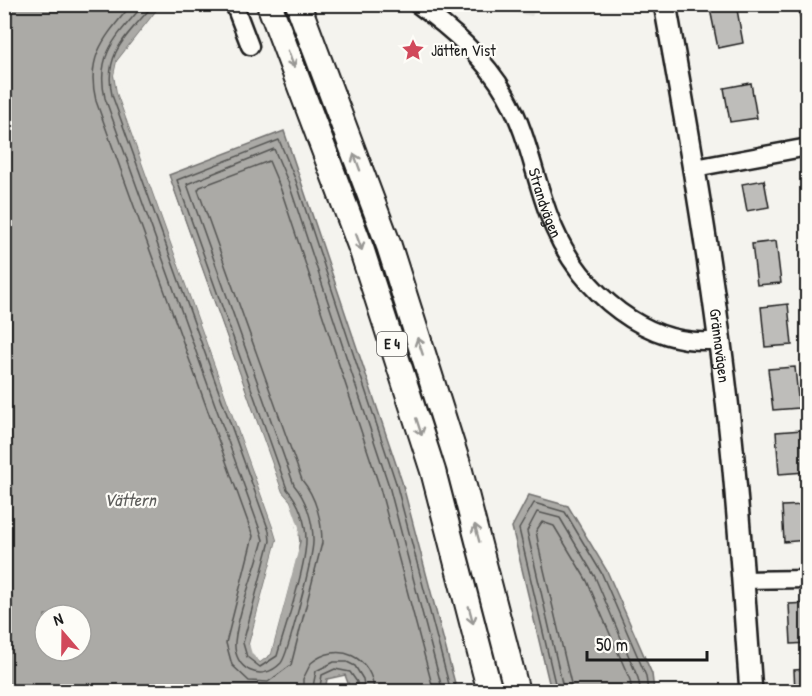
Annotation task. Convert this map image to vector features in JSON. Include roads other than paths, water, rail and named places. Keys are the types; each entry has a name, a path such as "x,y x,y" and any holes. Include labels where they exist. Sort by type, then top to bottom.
{"highway":[{"name":"E 4","path":"269,4 354,229 380,306 433,471 490,692"},
{"name":"E 4","path":"297,4 403,291 459,467 517,692"}],"main road":[{"name":"Grännavägen","path":"665,4 695,168 720,340 730,420 751,692"}],"street":[{"path":"234,4 250,46"},
{"name":"Strandvägen","path":"417,4 455,34 480,60 505,94 521,126 554,228 571,259 588,282 614,307 644,327 674,339 701,343 720,340"},
{"path":"695,168 807,147"},
{"path":"743,580 807,579"}],"water":[{"name":"Vättern","path":"4,5 161,5 117,61 114,76 117,93 277,540 249,644 260,662 271,654 300,541 290,501 282,492 169,175 284,131 402,482 457,691 351,691 345,675 327,679 325,692 5,691"},
{"path":"529,495 568,506 607,571 652,674 654,691 551,691 512,527"}],"place":[{"name":"Jätten Vist","path":"413,50"}]}
